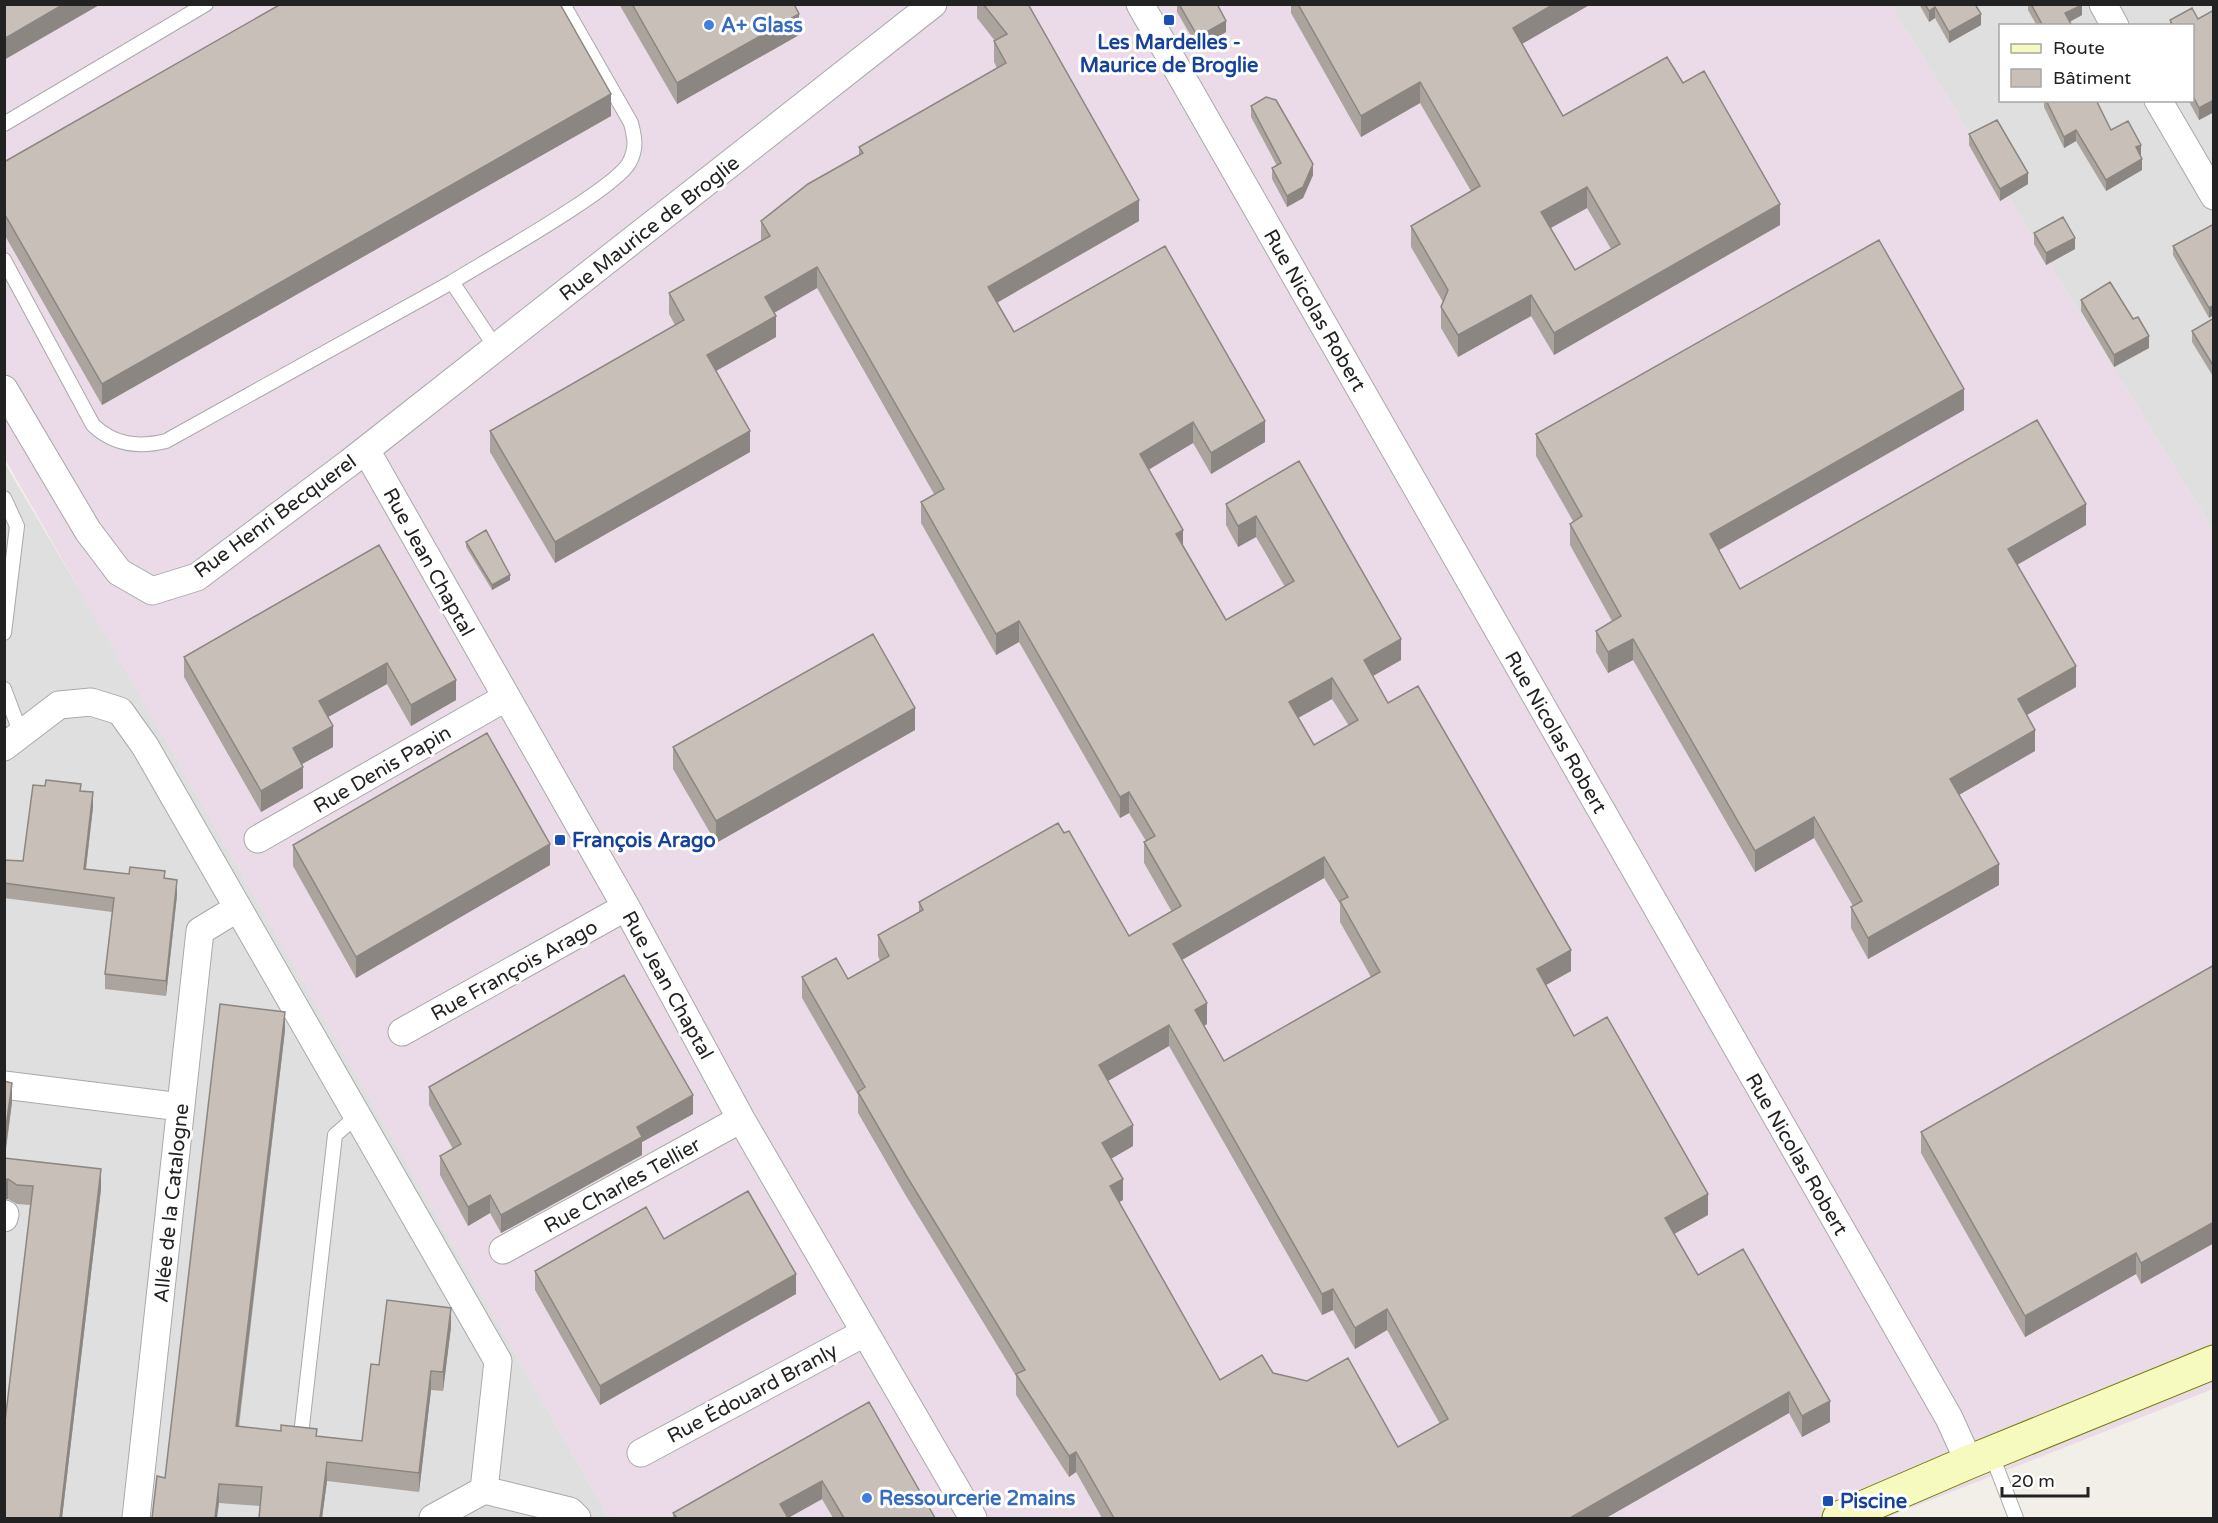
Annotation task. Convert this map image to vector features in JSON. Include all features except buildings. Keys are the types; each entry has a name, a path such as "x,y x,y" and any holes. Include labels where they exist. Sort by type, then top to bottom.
{"street":[{"name":"Rue Nicolas Robert","path":"1140,4 1943,1408 1980,1457"},
{"path":"2103,4 2114,24"},
{"name":"Rue Maurice de Broglie","path":"366,450 923,8"},
{"path":"2159,102 2214,196"},
{"name":"Rue Henri Becquerel","path":"4,389 88,531 119,572 152,591 197,577 366,450"},
{"name":"Rue Jean Chaptal","path":"366,450 626,908 741,1119 973,1518"},
{"name":"Rue Denis Papin","path":"258,839 506,698"},
{"path":"13,740 59,705 91,702 120,711 145,746 498,1361 484,1490"},
{"name":"Allée de la Catalogne","path":"136,1518 200,931 238,908"},
{"name":"Rue François Arago","path":"402,1032 626,908"},
{"path":"4,1085 181,1107"},
{"name":"Rue Charles Tellier","path":"503,1250 741,1119"},
{"name":"Rue Édouard Branly","path":"641,1453 864,1333"},
{"path":"1839,1518 1980,1457 2214,1362"},
{"path":"433,1518 484,1490 570,1511 577,1518"}],"lane":[{"path":"4,124 206,4"},
{"path":"4,260 93,425 105,436 127,444 149,445 166,441 452,282 598,191 628,165 637,143 631,123 563,4"},
{"path":"452,282 496,348"},
{"path":"4,498 17,526 4,633"},
{"path":"4,689 13,740"},
{"path":"302,1426 335,1135 357,1116"},
{"path":"1980,1457 2016,1518"}],"shaded area":[{"path":"5,5 1891,5 2213,530 2213,1389 1885,1518 609,1518 5,459"},
{"path":"1891,5 2213,5 2213,530"},
{"path":"4,462 88,604 609,1518 5,1518"}],"place":[{"name":"Les Mardelles - Maurice de Broglie","path":"1169,20"},
{"name":"A+ Glass","path":"709,25"},
{"name":"François Arago","path":"560,840"},
{"name":"Ressourcerie 2mains","path":"867,1498"},
{"name":"Piscine","path":"1828,1501"}]}
